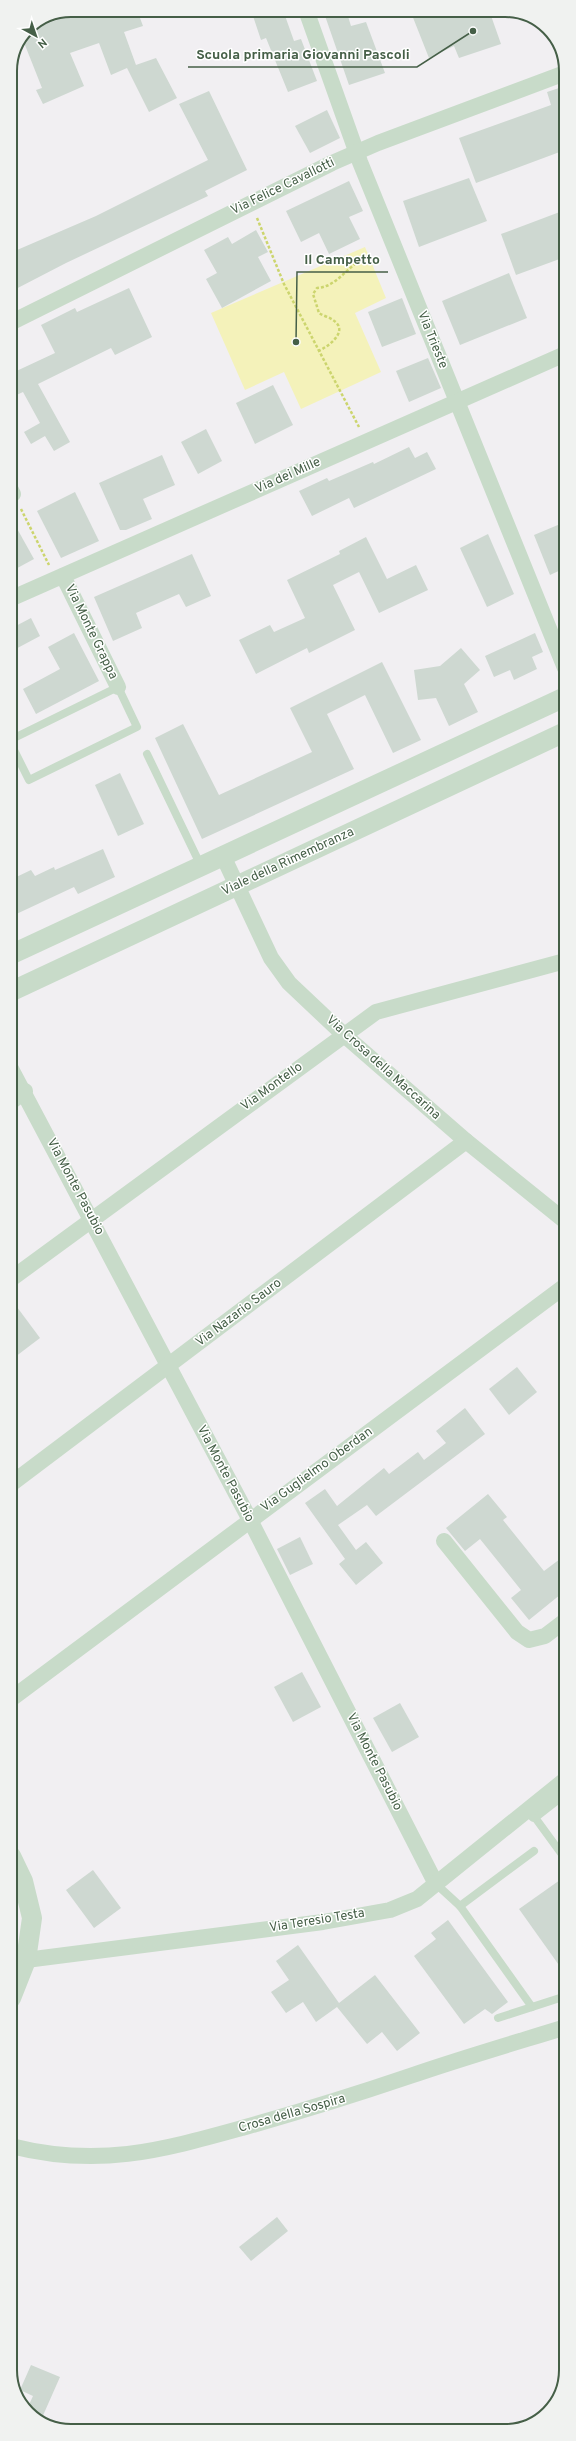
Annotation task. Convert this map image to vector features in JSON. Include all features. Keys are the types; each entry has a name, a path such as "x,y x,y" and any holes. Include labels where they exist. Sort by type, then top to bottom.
{"street":[{"name":"Via Trieste","path":"309,17 357,152 559,653"},
{"name":"Via Felice Cavallotti","path":"17,320 357,152 559,75"},
{"name":"Via dei Mille","path":"17,596 559,357"},
{"name":"Via Monte Grappa","path":"63,576 118,688"},
{"path":"17,952 559,700"},
{"name":"Viale della Rimembranza","path":"17,989 559,735"},
{"name":"Via Crosa della Maccarina","path":"223,856 280,972 344,1034 466,1141 559,1216"},
{"name":"Via Montello","path":"17,1274 91,1218 376,1012 559,963"},
{"name":"Via Monte Pasubio","path":"17,1079 250,1520 436,1884"},
{"path":"17,1096 24,1091"},
{"name":"Via Nazario Sauro","path":"17,1480 466,1141"},
{"name":"Via Guglielmo Oberdan","path":"17,1695 559,1291"},
{"path":"444,1541 516,1632 529,1640 544,1636 559,1625"},
{"name":"Via Teresio Testa","path":"26,1960 229,1935 390,1910 417,1899 531,1812 559,1786"},
{"path":"531,1812 559,1795"},
{"path":"17,1869 22,1880 32,1918 26,1960 17,1983"},
{"name":"Crosa della Sospira","path":"17,2148 43,2154 74,2157 136,2155 167,2149 348,2098 559,2029"}],"lane":[{"path":"17,738 118,688 137,727 29,780 17,755"},
{"path":"147,754 201,866"},
{"path":"531,1812 559,1850"},
{"path":"460,1906 534,1851"},
{"path":"436,1884 460,1906 532,2007"},
{"path":"498,2018 559,1998"}],"path":[{"path":"255,214 284,284 359,428"},
{"path":"318,351 334,343 338,328 333,320 319,313 313,294 317,288 324,287 333,282 344,272 370,256"},
{"path":"17,501 49,565"}],"shaded area":[{"path":"365,247 386,298 355,313 381,372 301,409 284,372 245,390 211,313"}],"building":[{"path":"71,17 140,17 143,26 124,32 136,65 156,58 177,98 149,112 127,68 111,75 99,43 70,53 84,86 43,104 36,90 42,88 24,44 33,33 42,26 63,18"},
{"path":"253,17 285,17 294,41 301,39 317,81 288,92 266,38 261,40"},
{"path":"325,17 348,17 351,26 366,22 385,73 349,85"},
{"path":"413,17 491,17 501,44 459,58 454,46 429,58"},
{"path":"559,88 559,152 476,183 459,138 551,105 547,92"},
{"path":"209,91 247,170 205,191 208,196 66,263 17,288 17,250 96,216 208,160 179,104"},
{"path":"327,110 340,138 310,153 295,126"},
{"path":"469,178 487,221 419,247 403,201"},
{"path":"349,181 363,211 349,217 360,239 329,254 319,233 301,242 286,211"},
{"path":"559,212 559,259 516,275 501,234"},
{"path":"256,230 268,252 258,257 271,281 222,308 206,279 217,273 204,250 228,237 232,244"},
{"path":"509,273 527,318 460,345 442,301"},
{"path":"129,288 152,337 115,355 111,348 38,384 70,442 54,451 45,436 31,444 24,432 40,423 23,392 17,395 17,371 55,353 41,325 75,308 77,312"},
{"path":"402,298 416,334 382,347 368,312"},
{"path":"428,358 441,388 409,402 396,371"},
{"path":"273,385 293,425 255,444 236,403"},
{"path":"206,429 222,461 198,474 181,442"},
{"path":"409,447 415,458 427,452 436,469 354,508 349,498 312,516 299,491 327,478 329,481 373,462 374,464"},
{"path":"162,455 175,485 143,499 152,519 126,530 120,530 99,483"},
{"path":"75,492 99,541 61,558 37,511"},
{"path":"559,525 559,571 550,575 534,535"},
{"path":"17,529 34,559 17,568"},
{"path":"488,534 514,594 487,607 460,548"},
{"path":"366,537 387,579 416,565 428,590 379,613 359,572 333,585 355,630 309,653 307,648 256,674 239,640 270,625 274,632 305,618 287,580 340,554 339,551"},
{"path":"192,554 211,596 186,607 179,594 136,613 142,628 113,641 94,597"},
{"path":"31,618 40,636 17,648 17,625"},
{"path":"74,633 99,681 36,714 23,689 60,669 48,647"},
{"path":"535,633 543,652 532,657 537,669 514,680 510,670 494,677 485,656"},
{"path":"461,648 480,670 464,684 478,712 449,726 436,698 418,700 414,670 440,666"},
{"path":"382,662 421,740 393,753 365,695 327,714 354,769 202,839 155,738 183,724 219,795 312,752 290,708"},
{"path":"120,773 144,824 118,836 95,785"},
{"path":"103,849 115,877 78,894 74,887 17,914 17,877 31,870 35,876 54,867 55,870"},
{"path":"17,1307 40,1338 17,1355"},
{"path":"517,1367 537,1392 509,1415 489,1389"},
{"path":"465,1408 485,1434 376,1516 367,1505 338,1525 356,1550 366,1542 383,1563 356,1585 339,1564 345,1559 305,1503 325,1489 337,1506 384,1468 389,1474 418,1452 424,1460 446,1443 436,1431"},
{"path":"488,1494 507,1517 503,1520 544,1571 559,1560 559,1596 529,1620 511,1598 521,1590 480,1539 465,1551 446,1528"},
{"path":"300,1537 313,1564 290,1575 277,1549"},
{"path":"302,1672 321,1707 293,1722 274,1687"},
{"path":"400,1703 419,1737 392,1752 373,1718"},
{"path":"93,1870 121,1908 94,1928 66,1890"},
{"path":"559,1881 559,1965 519,1909"},
{"path":"448,1920 508,2002 492,2014 485,2009 464,2024 414,1956 436,1939 431,1933"},
{"path":"298,1945 339,2003 375,1975 420,2033 397,2051 382,2032 367,2044 337,2007 316,2022 303,2002 286,2013 271,1992 289,1980 276,1961"},
{"path":"277,2217 288,2231 251,2261 239,2247"},
{"path":"31,2365 60,2377 43,2416 29,2404 33,2396 21,2391 21,2389"}],"place":[{"name":"Scuola primaria Giovanni Pascoli","path":"473,31"},
{"name":"Il Campetto","path":"296,342"}]}
